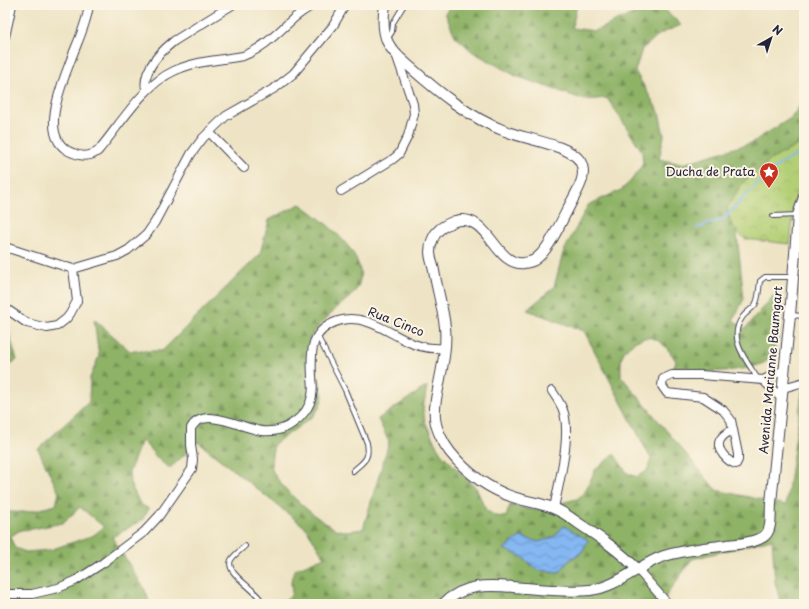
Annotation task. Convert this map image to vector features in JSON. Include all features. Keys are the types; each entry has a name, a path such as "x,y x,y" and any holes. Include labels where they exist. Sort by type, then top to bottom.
{"street":[{"path":"5,37 12,5"},
{"path":"88,5 83,26 54,115 54,128 59,145 66,151 84,156 92,155 98,151 146,90 160,78 174,70 192,64 250,54 312,5"},
{"path":"146,90 145,84 148,71 166,47 232,5"},
{"path":"5,247 73,269 117,256 136,244 147,234 155,222 191,154 209,132 226,116 275,88 293,74 333,26 345,5"},
{"path":"341,191 399,154 408,136 412,122 413,104 396,54 387,40 384,25 385,5"},
{"path":"396,54 424,80 476,117 492,126 518,136 566,149 578,158 583,171 580,186 554,234 542,253 533,262 519,264 511,260 504,255 486,234 471,222 462,220 451,222 437,231 432,240 430,253 445,325 445,348 436,400 435,418 439,433 449,451 469,471 485,484 516,499 554,508 598,536 621,553 668,604"},
{"path":"209,132 244,168"},
{"name":"Avenida Marianne Baumgart","path":"638,570 664,556 757,540 763,537 770,528 771,503 790,315 798,215 804,197"},
{"path":"5,308 27,323 47,328 57,326 70,314 76,301 73,269"},
{"name":"Rua Cinco","path":"317,335 338,321 352,319 375,325 407,342 425,347 445,348"},
{"path":"5,594 32,594 58,588 75,581 103,563 144,532 159,516 192,469 193,459 191,428 196,422 207,419 222,419 253,430 269,431 286,427 301,417 313,395 311,359 313,343 317,335"},
{"path":"732,430 731,420 723,410 703,397 667,393 662,386 663,379 672,375 701,375 761,380 784,370"},
{"path":"761,380 782,399"},
{"path":"783,388 804,382"},
{"path":"552,391 563,410 566,422 562,465 554,508"},
{"path":"443,604 458,592 484,586 559,591 603,588 638,570"}],"lane":[{"path":"387,40 392,32 393,23 404,5"},
{"path":"773,216 798,215"},
{"path":"761,380 741,352 736,330 742,318 757,301 760,281 762,278 793,277"},
{"path":"790,315 804,316"},
{"path":"317,335 345,390 367,443 369,452 367,457 353,471"},
{"path":"245,546 231,560 230,566 234,573 262,600 263,604"}],"green space":[{"path":"451,5 577,5 572,28 595,31 639,11 663,8 681,25 660,34 642,49 635,71 659,112 664,136 659,159 682,164 751,143 791,118 804,100 804,170 734,207 744,299 733,320 745,329 776,293 781,314 781,324 774,351 768,360 761,364 737,370 672,373 676,361 668,349 653,338 640,339 633,343 624,352 621,362 621,376 716,490 786,505 804,378 804,604 781,604 775,582 772,539 692,559 661,603 529,598 532,604 272,604 285,601 292,594 291,582 294,570 324,557 306,528 198,442 170,468 160,461 142,440 129,472 130,483 140,504 149,509 142,520 112,537 145,590 150,604 5,604 5,511 24,512 56,505 59,493 38,449 89,402 90,378 99,356 94,319 130,351 162,351 260,254 269,220 300,204 332,229 353,253 359,265 360,278 354,293 332,312 309,339 323,396 319,408 312,417 274,444 271,460 272,469 282,485 311,513 330,526 341,531 363,529 389,442 378,419 427,386 423,409 425,421 435,443 441,453 476,488 486,510 495,516 506,517 510,505 533,510 577,499 585,492 595,470 614,454 627,473 637,477 647,471 651,459 584,331 527,310 554,287 563,253 588,205 621,190 630,182 643,164 642,151 607,98 585,100 516,76 473,52 455,36 445,13","holes":["80,507 104,527 94,535 50,550 26,552 15,548 10,537 20,530 63,523","564,526 582,552 568,561 560,572 538,570 522,557 520,537 539,542 554,537"]},
{"name":"Ducha de Prata","path":"804,142 804,177 796,194 790,244 745,239 734,229 730,221 727,208 742,183 770,160"},
{"path":"5,320 17,360 5,367"}],"water":[{"path":"564,526 588,540 582,552 568,561 560,572 538,570 522,557 504,549 520,537 539,542 554,537"}],"waterway":[{"path":"697,228 724,219 749,191 776,167 804,150"}],"place":[{"name":"Ducha de Prata","path":"769,189"}]}
